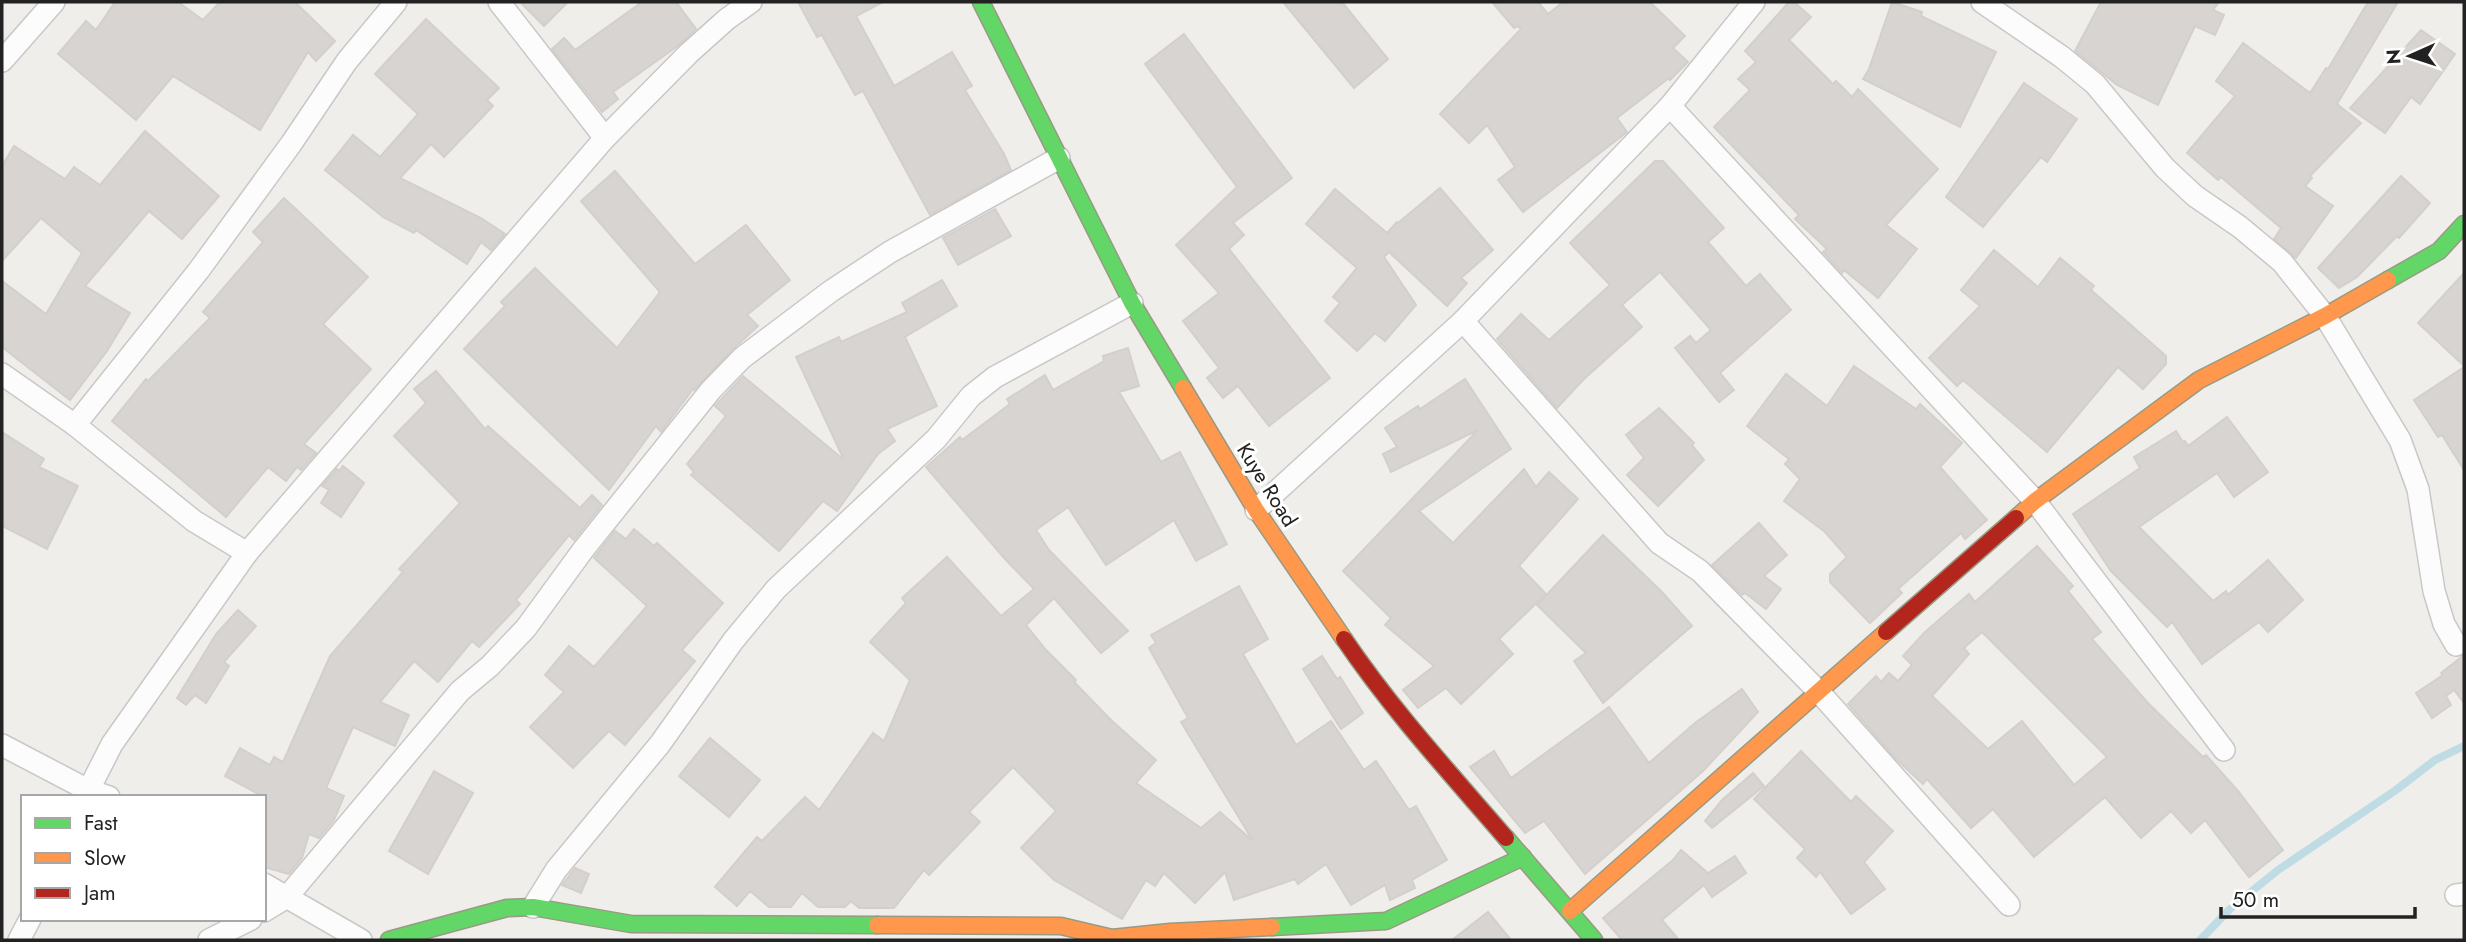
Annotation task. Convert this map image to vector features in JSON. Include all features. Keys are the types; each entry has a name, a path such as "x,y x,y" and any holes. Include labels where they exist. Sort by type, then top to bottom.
{"street":[{"path":"2,61 54,2"},
{"path":"75,425 199,270 291,144 347,61 396,2"},
{"path":"499,2 605,138"},
{"path":"2,745 87,793 112,744 247,553 605,138 689,53 727,19 751,2"},
{"name":"Kuye Road","path":"981,2 1132,303 1256,510 1367,673 1594,940"},
{"path":"1256,510 1463,321 1670,106 1754,2"},
{"path":"1982,2 2062,57 2095,84 2165,168 2195,196 2240,227 2282,262 2325,316 2400,440 2418,489 2434,592 2444,624 2456,645"},
{"path":"1670,106 2035,501 2224,750"},
{"path":"266,910 287,897 460,691 490,666 526,628 583,550 711,390 742,358 831,291 890,252 1059,158"},
{"path":"1570,911 2035,501 2199,380 2325,316 2439,251 2464,224"},
{"path":"533,907 556,870 660,744 733,641 776,589 936,439 971,396 995,377 1132,303"},
{"path":"1463,321 1659,542 1700,571 1820,693 2009,905"},
{"path":"2,374 75,425 194,521 247,553"},
{"path":"390,940 507,908 533,907 631,924 1061,926 1112,938 1386,920 1523,857"},
{"path":"266,885 361,940"},
{"path":"19,940 29,921"},
{"path":"209,940 247,921"}],"building":[{"path":"115,2 178,2 203,20 220,2 295,2 335,41 316,61 308,52 260,130 173,76 136,120 58,54 86,21 96,30"},
{"path":"520,2 568,2 544,26"},
{"path":"642,2 676,2 696,29 679,45 613,92 618,99 602,112 552,49 564,38 575,50"},
{"path":"798,2 883,2 856,16 894,86 952,52 972,86 965,90 1011,170 930,215 863,91 855,95 822,35 817,37"},
{"path":"1283,2 1342,2 1388,59 1354,88"},
{"path":"1492,2 1538,2 1548,14 1563,2 1650,2 1685,36 1673,48 1688,62 1670,80 1669,78 1617,118 1627,132 1523,212 1498,180 1515,167 1487,125 1469,143 1440,114 1521,29 1518,26 1514,28"},
{"path":"1789,2 1794,2 1811,17 1789,40 1833,84 1836,81 1852,97 1858,89 1938,169 1886,225 1917,249 1878,298 1844,270 1842,273 1823,252 1827,249 1795,219 1799,215 1714,127 1750,90 1738,79 1756,62 1745,51"},
{"path":"1892,2 1922,12 1921,16 1996,52 1960,127 1863,79"},
{"path":"2101,2 2219,2 2213,10 2224,15 2215,35 2195,26 2158,105 2117,85 2075,51"},
{"path":"2368,2 2398,2 2337,104 2361,123 2310,176 2312,178 2305,186 2333,206 2296,258 2274,239 2281,228 2221,177 2218,180 2187,153 2235,96 2216,81 2243,43 2310,93 2326,68 2328,69"},
{"path":"426,19 499,88 487,100 493,106 444,157 431,144 400,178 481,218 505,234 491,250 481,242 467,264 416,230 414,233 383,217 325,170 353,135 380,157 418,114 375,74"},
{"path":"2421,30 2455,54 2420,104 2411,97 2385,133 2350,108"},
{"path":"1184,34 1292,178 1233,223 1244,235 1229,249 1330,378 1269,426 1238,386 1223,398 1207,378 1219,368 1183,321 1219,293 1176,245 1237,187 1145,64"},
{"path":"2024,83 2077,119 2047,162 2041,157 1983,227 1946,197"},
{"path":"145,131 219,196 182,239 149,211 85,286 130,313 107,351 70,400 2,347 2,281 46,314 82,253 41,218 2,261 2,166 14,146 65,179 74,167 100,185"},
{"path":"1655,161 1663,161 1724,228 1708,242 1746,286 1760,274 1791,310 1720,373 1734,390 1719,402 1675,348 1690,336 1696,343 1711,330 1660,272 1622,305 1642,327 1584,379 1557,408 1497,339 1521,314 1549,340 1610,285 1570,243"},
{"path":"615,171 695,264 746,225 790,280 747,315 758,326 693,389 661,432 656,426 609,490 464,349 505,306 501,302 535,268 617,348 660,292 581,201"},
{"path":"2401,176 2430,203 2399,238 2397,236 2357,277 2339,288 2318,268"},
{"path":"1440,188 1493,250 1461,278 1467,283 1447,306 1389,252 1384,257 1416,305 1385,341 1375,333 1357,351 1325,321 1340,303 1333,297 1357,268 1306,224 1335,189 1387,233"},
{"path":"284,198 368,277 323,324 371,369 304,444 316,453 301,470 297,467 286,481 268,467 226,517 112,421 146,379 148,381 210,318 203,312 263,242 253,232"},
{"path":"995,209 1011,236 958,265 943,238"},
{"path":"1994,250 2038,287 2060,258 2094,286 2091,290 2166,356 2166,364 2143,389 2118,367 2047,452 1963,380 1957,386 1929,358 1980,306 1961,290"},
{"path":"2464,273 2464,366 2418,323"},
{"path":"942,280 957,306 905,337 937,406 887,429 895,441 878,454 837,511 823,501 779,551 691,475 694,472 687,464 726,416 715,406 743,376 844,460 796,357 839,337 841,342 907,312 902,303"},
{"path":"1128,348 1139,386 1119,392 1161,462 1180,452 1227,544 1196,561 1174,520 1106,565 1068,507 1036,530 1049,550 1128,631 1101,653 1054,598 1026,625 1076,680 1074,682 1156,760 1136,783 1201,828 1220,812 1253,841 1181,722 1188,718 1149,648 1156,643 1151,635 1239,586 1268,639 1243,654 1296,745 1331,721 1364,770 1376,761 1409,810 1416,806 1447,860 1412,880 1415,888 1390,900 1385,885 1351,905 1326,864 1298,884 1295,879 1234,900 1225,872 1195,903 1164,873 1155,886 1146,880 1122,919 1054,880 1021,848 1056,811 1013,767 969,812 980,822 929,875 924,870 894,908 859,908 851,901 845,907 818,907 802,893 791,907 769,907 750,891 737,906 715,887 757,837 762,841 805,797 819,810 873,733 884,741 910,680 870,642 906,603 902,598 947,557 1001,616 1034,589 926,467 960,437 962,440 1010,404 1007,399 1045,375 1053,390 1104,361 1103,356"},
{"path":"1854,366 1916,409 1920,404 1962,443 1940,467 1987,520 1965,539 1961,533 1898,589 1902,593 1870,623 1830,582 1830,574 1847,557 1825,532 1784,501 1800,479 1785,464 1789,459 1747,426 1786,374 1827,406"},
{"path":"2464,367 2464,470 2442,435 2438,437 2414,400"},
{"path":"436,371 485,429 488,426 580,508 592,495 602,505 574,540 569,535 516,600 520,604 479,647 472,641 438,682 414,661 380,702 409,715 395,746 353,727 326,788 344,796 334,820 319,838 309,834 302,858 289,874 266,868 266,795 260,795 225,776 240,748 270,765 274,757 283,762 330,656 403,572 399,569 460,503 394,436 426,403 414,389"},
{"path":"1465,379 1511,449 1419,511 1453,543 1524,469 1536,487 1549,472 1578,499 1519,566 1546,594 1499,639 1513,654 1461,704 1446,688 1418,708 1403,690 1434,666 1385,625 1391,618 1343,571 1478,430 1391,472 1383,454 1397,447 1385,428"},
{"path":"1659,408 1694,443 1692,445 1704,460 1658,506 1627,475 1644,458 1626,435"},
{"path":"2227,417 2268,472 2234,497 2217,473 2139,527 2213,601 2226,591 2228,595 2268,560 2303,600 2268,632 2259,622 2202,664 2172,622 2167,627 2111,571 2073,514 2140,468 2134,457 2176,431 2188,446"},
{"path":"2,432 44,459 39,467 78,486 47,549 2,526"},
{"path":"343,466 364,483 341,517 321,503 329,490 322,486"},
{"path":"1759,523 1787,555 1764,576 1781,589 1766,609 1745,593 1742,595 1712,565"},
{"path":"634,529 654,546 657,543 723,603 682,650 695,661 625,745 609,731 573,768 530,727 564,692 545,675 569,646 594,667 647,606 594,558 615,531 626,539"},
{"path":"1603,535 1662,592 1692,626 1603,703 1574,661 1586,653 1537,605"},
{"path":"2037,546 2073,586 2068,591 2101,632 2092,639 2147,702 2203,757 2206,755 2238,791 2283,850 2249,877 2205,820 2191,833 2171,811 2141,838 2105,797 2034,857 1993,809 1971,828 1927,779 1923,784 1895,758 1848,704 1876,676 1881,682 1889,673 1898,681 1912,665 1903,656 1925,632 1969,594 1975,602","holes":["1982,632 2107,757 2074,785 2022,721 1988,749 1932,696 1969,654 1964,648"]},
{"path":"238,610 256,626 224,662 229,666 206,703 195,695 186,705 177,698 216,634"},
{"path":"2464,655 2464,703 2454,690 2446,696 2451,705 2432,718 2416,693 2443,675 2441,673"},
{"path":"1322,656 1337,679 1340,677 1363,713 1341,729 1303,669"},
{"path":"1742,689 1758,712 1703,771 1585,874 1544,821 1525,833 1470,767 1494,751 1511,778 1609,707 1649,763 1695,723"},
{"path":"710,738 760,780 729,817 679,776"},
{"path":"1801,751 1851,802 1856,796 1893,831 1864,862 1885,889 1851,914 1820,872 1816,877 1797,858 1805,849 1754,799"},
{"path":"434,771 473,793 428,874 389,851"},
{"path":"1753,773 1764,786 1712,828 1705,821 1722,800"},
{"path":"1681,850 1708,873 1735,856 1746,873 1712,897 1704,885 1662,920 1679,940 1622,940 1603,918 1673,860"},
{"path":"575,868 589,874 581,893 562,885"},
{"path":"1488,912 1511,940 1452,940"}],"waterway":[{"path":"2200,940 2230,909 2278,870 2396,790 2435,760 2464,746"}],"traffic: fast":[{"path":"981,2 1132,303 1183,388"},
{"path":"2388,280 2439,251 2464,224"},
{"path":"1506,838 1594,940"},
{"path":"1272,927 1386,921 1523,857"},
{"path":"389,940 507,908 533,907 631,924 877,925"}],"traffic: slow":[{"path":"2016,518 2035,501 2199,380 2325,316 2388,280"},
{"path":"1183,388 1256,510 1344,639"},
{"path":"1570,911 1886,632"},
{"path":"877,925 1061,926 1112,938 1272,927"}],"traffic: jam":[{"path":"1886,632 2016,518"},
{"path":"1344,639 1402,716 1506,838"}]}
